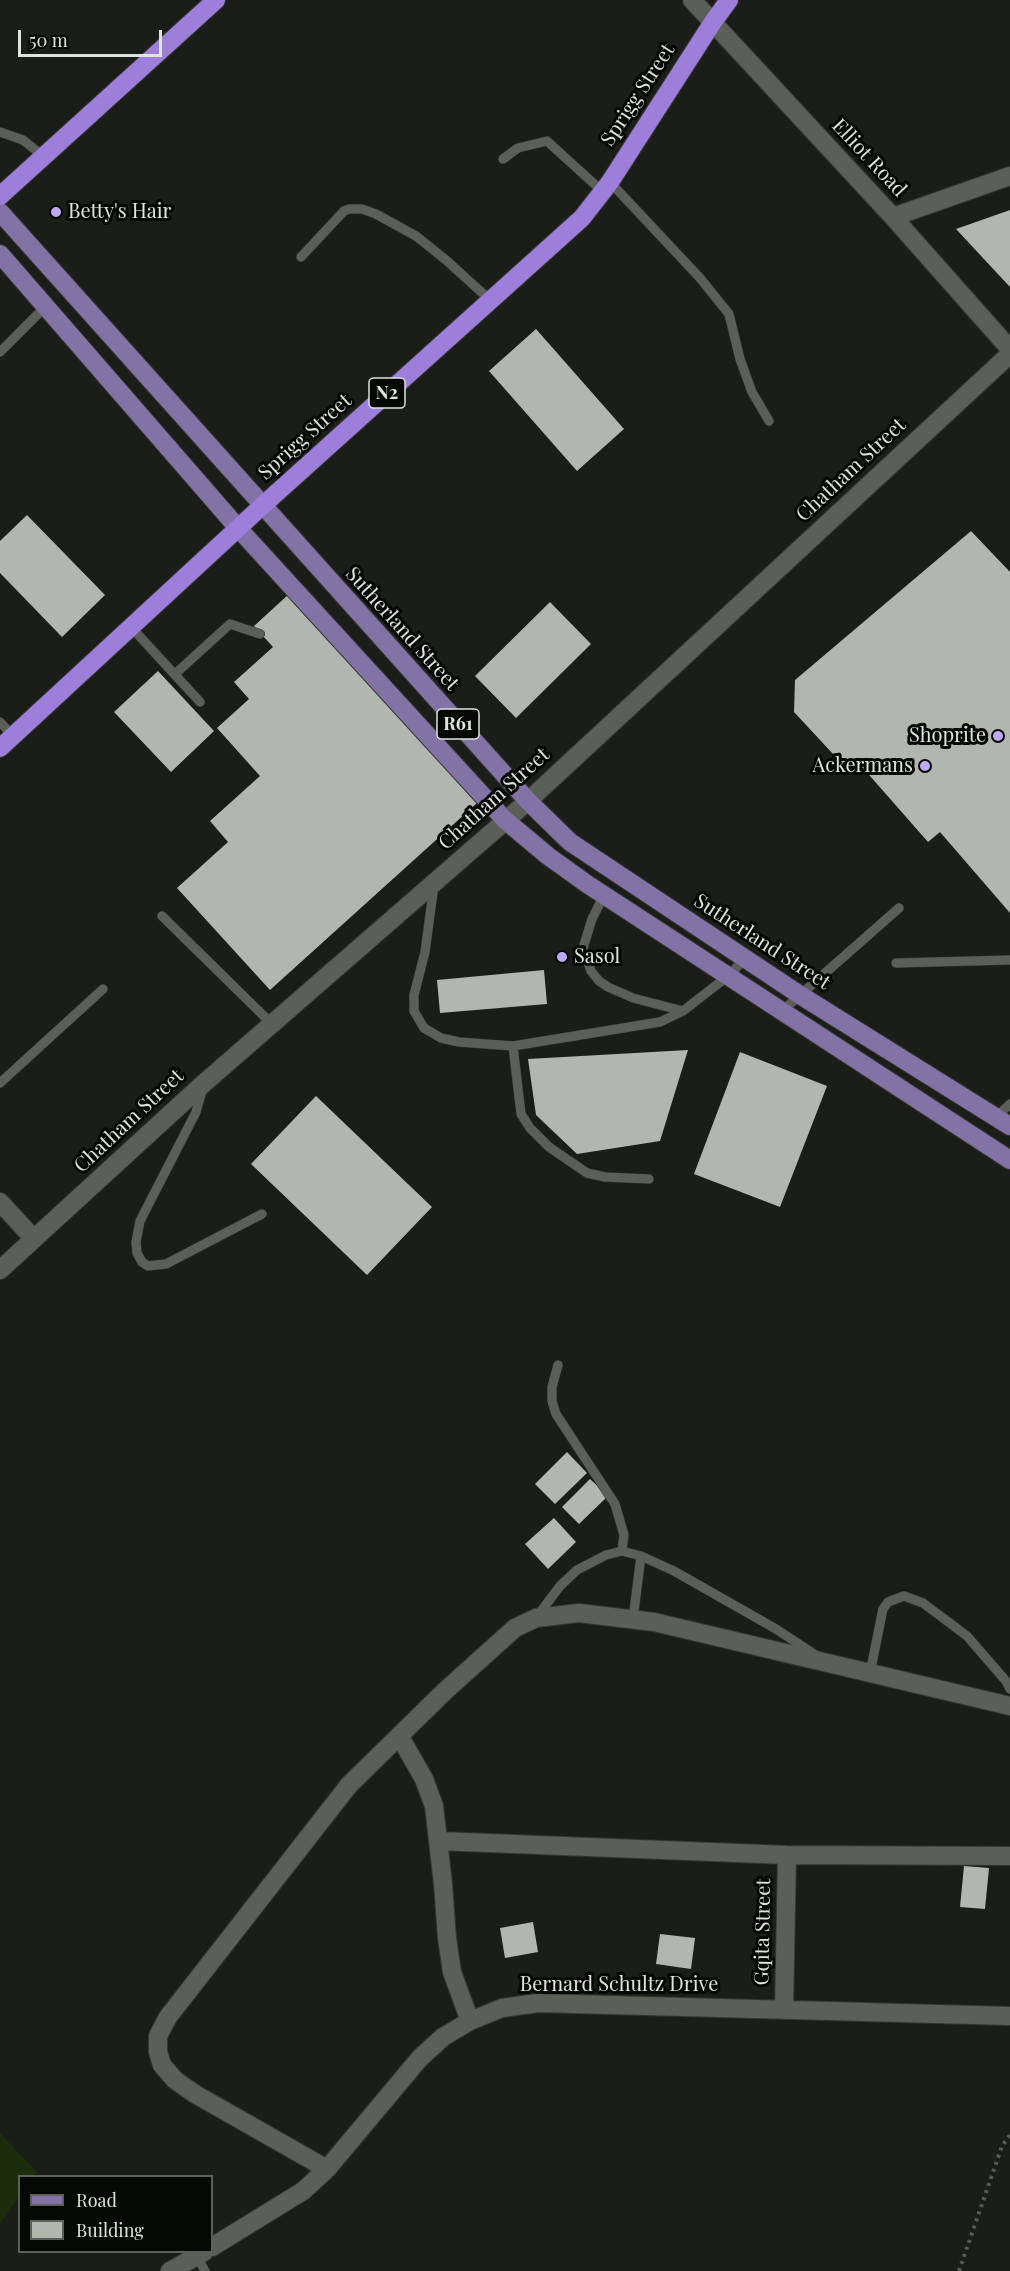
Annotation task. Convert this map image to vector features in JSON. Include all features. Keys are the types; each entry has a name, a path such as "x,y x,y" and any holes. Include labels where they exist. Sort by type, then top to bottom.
{"highway":[{"path":"0,196 216,0"},
{"name":"Sprigg Street","path":"7,742 262,506 582,218 606,186 729,0"}],"main road":[{"name":"Sutherland Street","path":"0,212 528,801 570,842 800,995 1003,1122"},
{"name":"R61","path":"0,254 238,528 505,820 548,856 604,895 1010,1160"}],"street":[{"name":"Elliot Road","path":"692,0 893,217 1010,351"},
{"path":"893,217 1010,176"},
{"name":"Chatham Street","path":"0,1270 203,1084 528,801 1010,351"},
{"path":"0,1202 34,1239"},
{"path":"327,2169 195,2094 175,2080 162,2065 158,2052 158,2037 168,2017 349,1785 445,1691 515,1628 536,1618 579,1613 654,1622 1010,1706"},
{"path":"400,1737 424,1779 434,1806 452,1972 470,2021"},
{"path":"439,1841 787,1855 1010,1856"},
{"name":"Gqita Street","path":"784,2010 787,1855"},
{"name":"Bernard Schultz Drive","path":"213,2250 303,2191 327,2169 420,2058 442,2037 502,2007 538,2003 1010,2016"},
{"name":"Bernard Schultz Drive","path":"170,2271 204,2256"}],"lane":[{"path":"0,132 22,140 43,156"},
{"path":"503,159 518,148 547,141 606,186 700,278 729,315 740,359 752,392 769,421"},
{"path":"301,257 344,211 362,209 416,236 490,300"},
{"path":"0,352 45,307"},
{"path":"175,674 230,624 260,634"},
{"path":"131,627 200,702"},
{"path":"0,722 7,742"},
{"path":"434,883 425,952 414,995 414,1011 424,1028 441,1038 459,1042 513,1046 660,1022 683,1011 728,976 745,959"},
{"path":"604,895 592,919 583,948 591,971 599,981 624,994 683,1011"},
{"path":"782,1011 899,908"},
{"path":"162,916 272,1024"},
{"path":"896,963 1010,960"},
{"path":"0,1083 103,989"},
{"path":"513,1046 522,1114 530,1128 549,1147 587,1173 605,1177 649,1179"},
{"path":"203,1084 196,1112 140,1221 136,1242 137,1253 142,1262 148,1266 166,1264 261,1214"},
{"path":"1003,1122 1010,1104"},
{"path":"558,1365 552,1394 556,1414 615,1504 624,1535 622,1551"},
{"path":"536,1618 560,1586 576,1570 606,1555 622,1551 641,1556 674,1571 746,1611 800,1644 824,1662"},
{"path":"633,1619 641,1556"},
{"path":"870,1673 882,1609 888,1602 904,1596 923,1603 967,1636 1006,1681 1010,1689"}],"path":[{"path":"959,2271 1002,2146 1010,2135"}],"green space":[{"path":"0,2133 37,2172 35,2175 18,2175 18,2197 0,2224"}],"building":[{"path":"1010,210 1010,287 956,229"},
{"path":"536,329 624,429 577,471 489,371"},
{"path":"27,515 105,595 62,637 0,573 0,541"},
{"path":"971,531 1010,572 1010,913 940,832 928,842 863,768 847,769 794,712 795,680"},
{"path":"289,594 477,803 270,990 177,888 228,842 210,821 260,776 217,728 249,699 234,682 273,647 254,626"},
{"path":"550,602 591,644 516,718 475,676"},
{"path":"158,671 214,731 171,772 114,712"},
{"path":"544,970 547,1004 440,1013 437,980"},
{"path":"688,1050 660,1141 577,1154 536,1115 528,1059"},
{"path":"740,1052 827,1086 780,1207 694,1174"},
{"path":"316,1096 432,1207 367,1275 251,1164"},
{"path":"567,1452 587,1473 555,1504 535,1484"},
{"path":"590,1479 608,1496 579,1524 562,1507"},
{"path":"554,1518 576,1542 548,1569 525,1544"},
{"path":"964,1866 989,1868 985,1909 960,1907"},
{"path":"533,1922 538,1952 505,1958 500,1928"},
{"path":"660,1934 695,1938 691,1969 656,1964"}],"place":[{"name":"Betty's Hair","path":"56,212"},
{"name":"Shoprite","path":"998,736"},
{"name":"Ackermans","path":"925,766"},
{"name":"Sasol","path":"562,957"}]}
